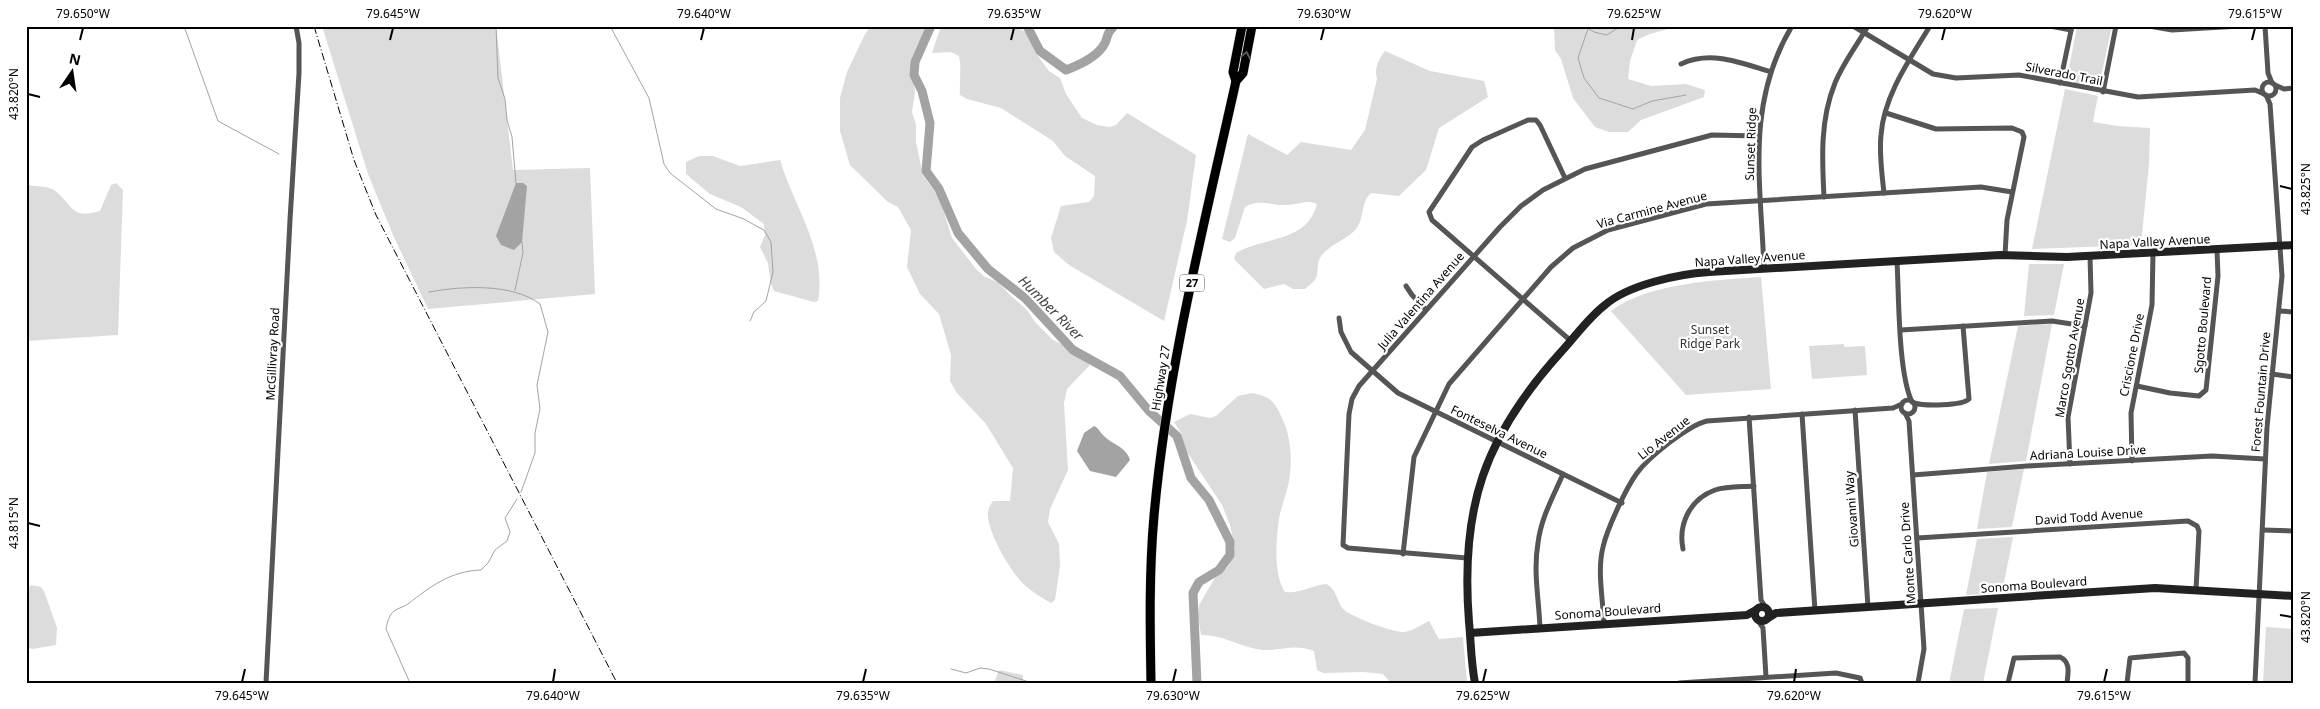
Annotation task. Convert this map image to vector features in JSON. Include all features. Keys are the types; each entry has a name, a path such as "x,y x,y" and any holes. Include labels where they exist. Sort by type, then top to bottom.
{"main road":[{"name":"Highway 27","path":"1236,81 1233,72 1242,26"},
{"name":"Highway 27","path":"1151,683 1150,604 1152,555 1154,516 1163,446 1184,322 1236,81 1243,73 1252,26"}],"street":[{"name":"McGillivray Road","path":"266,683 299,73 299,43 296,26"},
{"name":"Sunset Ridge","path":"1764,269 1759,136 1762,101 1781,44 1792,26"},
{"name":"Silverado Trail","path":"1853,26 1933,74 1947,78 2015,75 2138,98 2255,90 2264,85 2274,84"},
{"path":"1824,197 1822,160 1825,115 1836,82 1868,26"},
{"path":"1884,193 1880,142 1886,113 1894,88 1930,26"},
{"path":"2050,26 2072,28 2060,83"},
{"path":"2103,92 2116,26"},
{"path":"2149,26 2172,30 2240,26"},
{"path":"2266,26 2268,73 2264,85 2265,95 2274,94 2284,88"},
{"path":"1681,64 1692,59 1720,58 1771,72"},
{"path":"2268,73 2274,84 2274,94"},
{"path":"2274,84 2284,88 2294,88"},
{"name":"Silverado Trail","path":"2255,90 2265,95"},
{"name":"Forest Fountain Drive","path":"2270,104 2274,94"},
{"name":"Forest Fountain Drive","path":"2255,683 2266,459 2282,276 2270,104 2265,95"},
{"path":"1886,113 1936,129 2012,128 2022,132 2024,137 2007,220 2005,255"},
{"path":"1565,178 1540,125 1532,119 1482,140 1472,147 1429,212 1432,220 1571,342"},
{"name":"Julia Valentina Avenue","path":"1467,558 1403,554 1345,547 1342,541 1350,406 1355,392 1474,256 1521,206 1565,178 1599,165 1712,135 1759,136"},
{"name":"Via Carmine Avenue","path":"1403,554 1414,457 1448,384 1562,256 1596,235 1694,206 1986,187 2012,192"},
{"name":"Napa Valley Avenue","path":"1475,683 1470,633 1467,558 1475,501 1483,474 1496,442 1525,395 1604,305 1629,291 1694,273 2005,255 2090,256 2294,245"},
{"name":"Sgotto Boulevard","path":"2137,386 2170,393 2199,396 2206,390 2218,276 2217,250"},
{"name":"Criscione Drive","path":"2132,461 2131,413 2154,293 2153,253"},
{"name":"Marco Sgotto Avenue","path":"2070,464 2068,417 2091,293 2090,256"},
{"path":"1897,261 1907,392 1913,403 1913,412 1924,406"},
{"path":"1406,286 1426,310"},
{"path":"2279,310 2294,312"},
{"name":"Fonteselva Avenue","path":"1339,318 1341,332 1351,352 1398,393 1622,503"},
{"path":"1901,330 2052,320 2085,326"},
{"path":"1907,392 1903,403 1924,406 1963,403 1969,399 1963,326"},
{"path":"2272,374 2294,376"},
{"name":"Lio Avenue","path":"1604,624 1601,570 1602,548 1622,503 1640,470 1690,427 1707,420 1892,408 1903,403"},
{"name":"Monte Carlo Drive","path":"1903,403 1904,413 1909,421"},
{"name":"Lio Avenue","path":"1892,408 1904,413 1913,412"},
{"name":"Giovanni Way","path":"1855,410 1868,607"},
{"name":"Monte Carlo Drive","path":"1913,412 1909,421 1924,649 1918,683"},
{"path":"1802,414 1815,610"},
{"path":"1749,417 1761,600 1756,614 1763,628 1766,677"},
{"name":"Adriana Louise Drive","path":"1912,475 2212,456 2266,459"},
{"path":"1540,628 1536,565 1538,543 1546,512 1563,474"},
{"path":"1683,549 1681,536 1683,524 1696,502 1715,490 1754,486"},
{"name":"David Todd Avenue","path":"1917,538 2188,522 2195,524 2198,531 2196,590"},
{"path":"2263,530 2294,531"},
{"name":"Sonoma Boulevard","path":"1767,618 1776,613 2155,588 2294,596"},
{"path":"1761,600 1769,614 1763,628"},
{"path":"1756,614 1761,607 1766,609"},
{"name":"Sonoma Boulevard","path":"1766,609 1776,613"},
{"path":"1756,614 1762,621 1767,618"},
{"name":"Sonoma Boulevard","path":"1470,633 1756,614"},
{"path":"2127,683 2130,658 2184,653 2188,658 2188,683"},
{"path":"2008,683 2014,658 2060,657 2065,659 2069,666 2067,683"},
{"path":"1679,683 1836,672 1860,678 1862,683"}],"green space":[{"path":"322,26 496,26 513,170 590,168 595,294 428,309 393,235 368,174"},
{"path":"871,26 929,26 913,76 915,92 912,112 916,125 916,142 923,176 939,197 952,238 976,269 985,277 998,282 1027,310 1035,322 1053,340 1062,344 1090,365 1067,389 1064,403 1068,470 1050,509 1048,522 1059,544 1060,566 1055,600 1051,603 1033,592 1018,578 1008,564 990,528 988,509 993,501 1010,501 1013,468 986,424 957,393 950,381 951,355 939,314 920,294 907,267 911,230 898,207 888,202 850,165 840,131 840,98 847,72 865,34"},
{"path":"941,26 1015,26 1027,33 1038,56 1049,71 1060,78 1066,94 1082,118 1097,125 1110,127 1116,125 1127,113 1196,155 1187,221 1164,321 1069,265 1054,252 1051,238 1061,206 1089,202 1094,196 1095,176 1065,156 1053,141 1001,108 967,99 960,95 959,56 951,52 932,53"},
{"path":"1554,26 1679,26 1650,34 1637,40 1630,61 1628,79 1651,86 1686,84 1705,90 1704,97 1641,120 1628,132 1609,132 1595,127 1573,98 1561,59 1555,50"},
{"path":"2077,26 2112,26 2099,86 2071,82 2067,79"},
{"path":"1385,51 1430,71 1484,81 1488,97 1439,128 1426,170 1399,196 1371,193 1365,201 1359,225 1322,255 1319,260 1316,278 1305,289 1293,289 1284,284 1264,289 1234,259 1236,253 1295,232 1312,217 1317,204 1306,202 1290,205 1250,204 1245,207 1235,238 1230,242 1222,239 1248,134 1287,155 1301,142 1351,150 1365,130 1377,79 1377,65"},
{"path":"2065,89 2098,96 2093,122 2150,128 2149,164 2141,245 2032,249"},
{"path":"699,156 713,156 740,166 780,160 814,246 820,282 818,301 814,302 774,291 768,263 760,247 765,235 764,224 741,207 710,194 686,174 686,162"},
{"path":"116,183 123,190 118,335 26,341 26,185 54,190 73,210 83,214 100,211 111,185"},
{"path":"2029,264 2064,264 2054,315 2024,316"},
{"name":"Sunset Ridge Park","path":"1761,277 1771,389 1686,395 1611,311 1644,294 1663,289 1704,282"},
{"path":"2052,324 2026,461 1989,464 2018,326"},
{"path":"1844,344 1844,347 1865,346 1867,375 1812,379 1809,346"},
{"path":"1252,393 1268,398 1274,404 1285,424 1289,438 1290,474 1280,514 1276,554 1281,585 1285,592 1296,592 1327,584 1335,593 1343,609 1373,624 1404,632 1429,621 1439,639 1463,637 1467,683 1391,683 1383,674 1364,672 1323,673 1317,670 1314,651 1296,648 1267,650 1250,648 1218,637 1201,635 1198,616 1199,605 1216,576 1228,567 1235,549 1230,525 1222,505 1185,449 1181,433 1174,422 1190,414 1210,418 1216,416 1238,396"},
{"path":"2024,469 2012,527 1977,529 1987,472"},
{"path":"2013,537 2002,593 1966,595 1977,539"},
{"path":"31,585 41,587 44,591 57,628 56,645 32,649 26,647 28,588"},
{"path":"1998,608 1983,683 1949,683 1964,609"},
{"path":"2266,627 2294,629 2294,683 2263,683"},
{"path":"999,670 1023,675 1023,683 994,683"}],"shaded area":[{"path":"516,183 523,183 527,186 522,242 514,250 501,245 496,236"},
{"path":"1094,426 1106,438 1126,452 1130,460 1116,477 1090,471 1077,451 1084,433"}],"waterway":[{"path":"184,26 218,121 279,154"},
{"path":"496,26 498,78 505,99 507,120 512,137 516,183"},
{"path":"610,26 649,98 664,164 670,173 716,209 744,219 764,230 771,242 773,272 766,301 754,312 750,321"},
{"name":"Humber River","path":"931,26 915,62 914,75 922,91 930,123 926,171 939,189 958,233 988,269 1025,298 1073,350 1120,376 1149,411 1177,436 1191,478 1209,500 1230,542 1230,555 1219,570 1199,582 1193,593 1197,683"},
{"name":"Humber River","path":"1027,26 1040,51 1066,70 1082,63 1098,52 1114,26"},
{"path":"1589,26 1578,58 1584,78 1599,98 1633,109 1652,101 1686,95"},
{"path":"1589,29 1607,35 1621,26"},
{"path":"515,290 523,253 522,242"},
{"path":"429,292 456,288 501,289 529,297 540,304 548,332 537,385 540,409 535,433 535,453 521,492"},
{"path":"410,683 386,629 391,615 394,611 451,576 481,570 488,563 495,550 507,541 510,532 505,518 517,499"},
{"path":"951,669 966,673 980,668 989,669 1032,683"}],"railway":[{"path":"314,26 354,160 376,215 617,683"}]}
